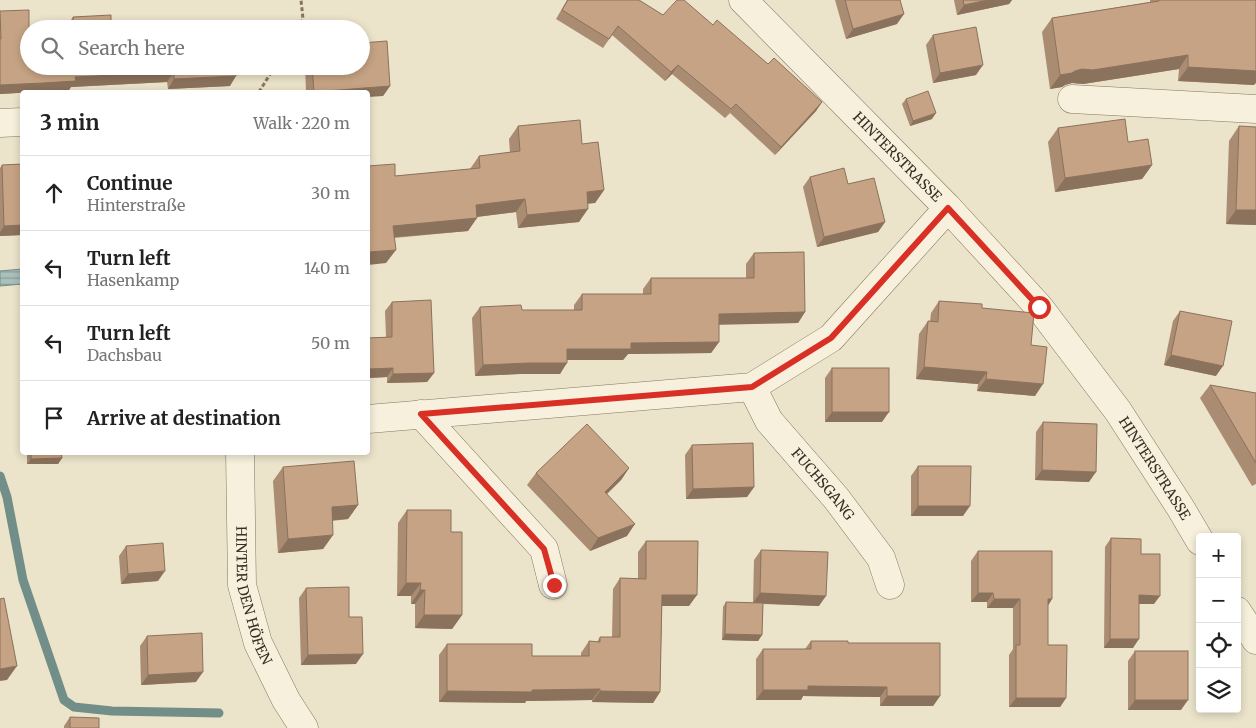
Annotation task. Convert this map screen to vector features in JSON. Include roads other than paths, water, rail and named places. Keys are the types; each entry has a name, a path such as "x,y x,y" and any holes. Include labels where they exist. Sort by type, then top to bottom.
{"street":[{"name":"HINTERSTRASSE","path":"743,0 948,208 1039,307 1118,411 1196,534"},
{"path":"1072,99 1256,109"},
{"path":"0,123 20,122"},
{"path":"370,419 752,387 831,338 948,208"},
{"name":"FUCHSGANG","path":"752,387 769,421 836,498 881,558 890,585"},
{"path":"421,414 544,549 554,585"},
{"name":"HINTER DEN HÖFEN","path":"240,455 242,585 258,643 286,700 304,728"},
{"path":"1241,617 1256,640"}],"water":[{"path":"20,269 20,284 0,286 0,271"}],"waterway":[{"path":"0,476 7,497 23,580 64,700 74,707 112,711 219,713"}]}
